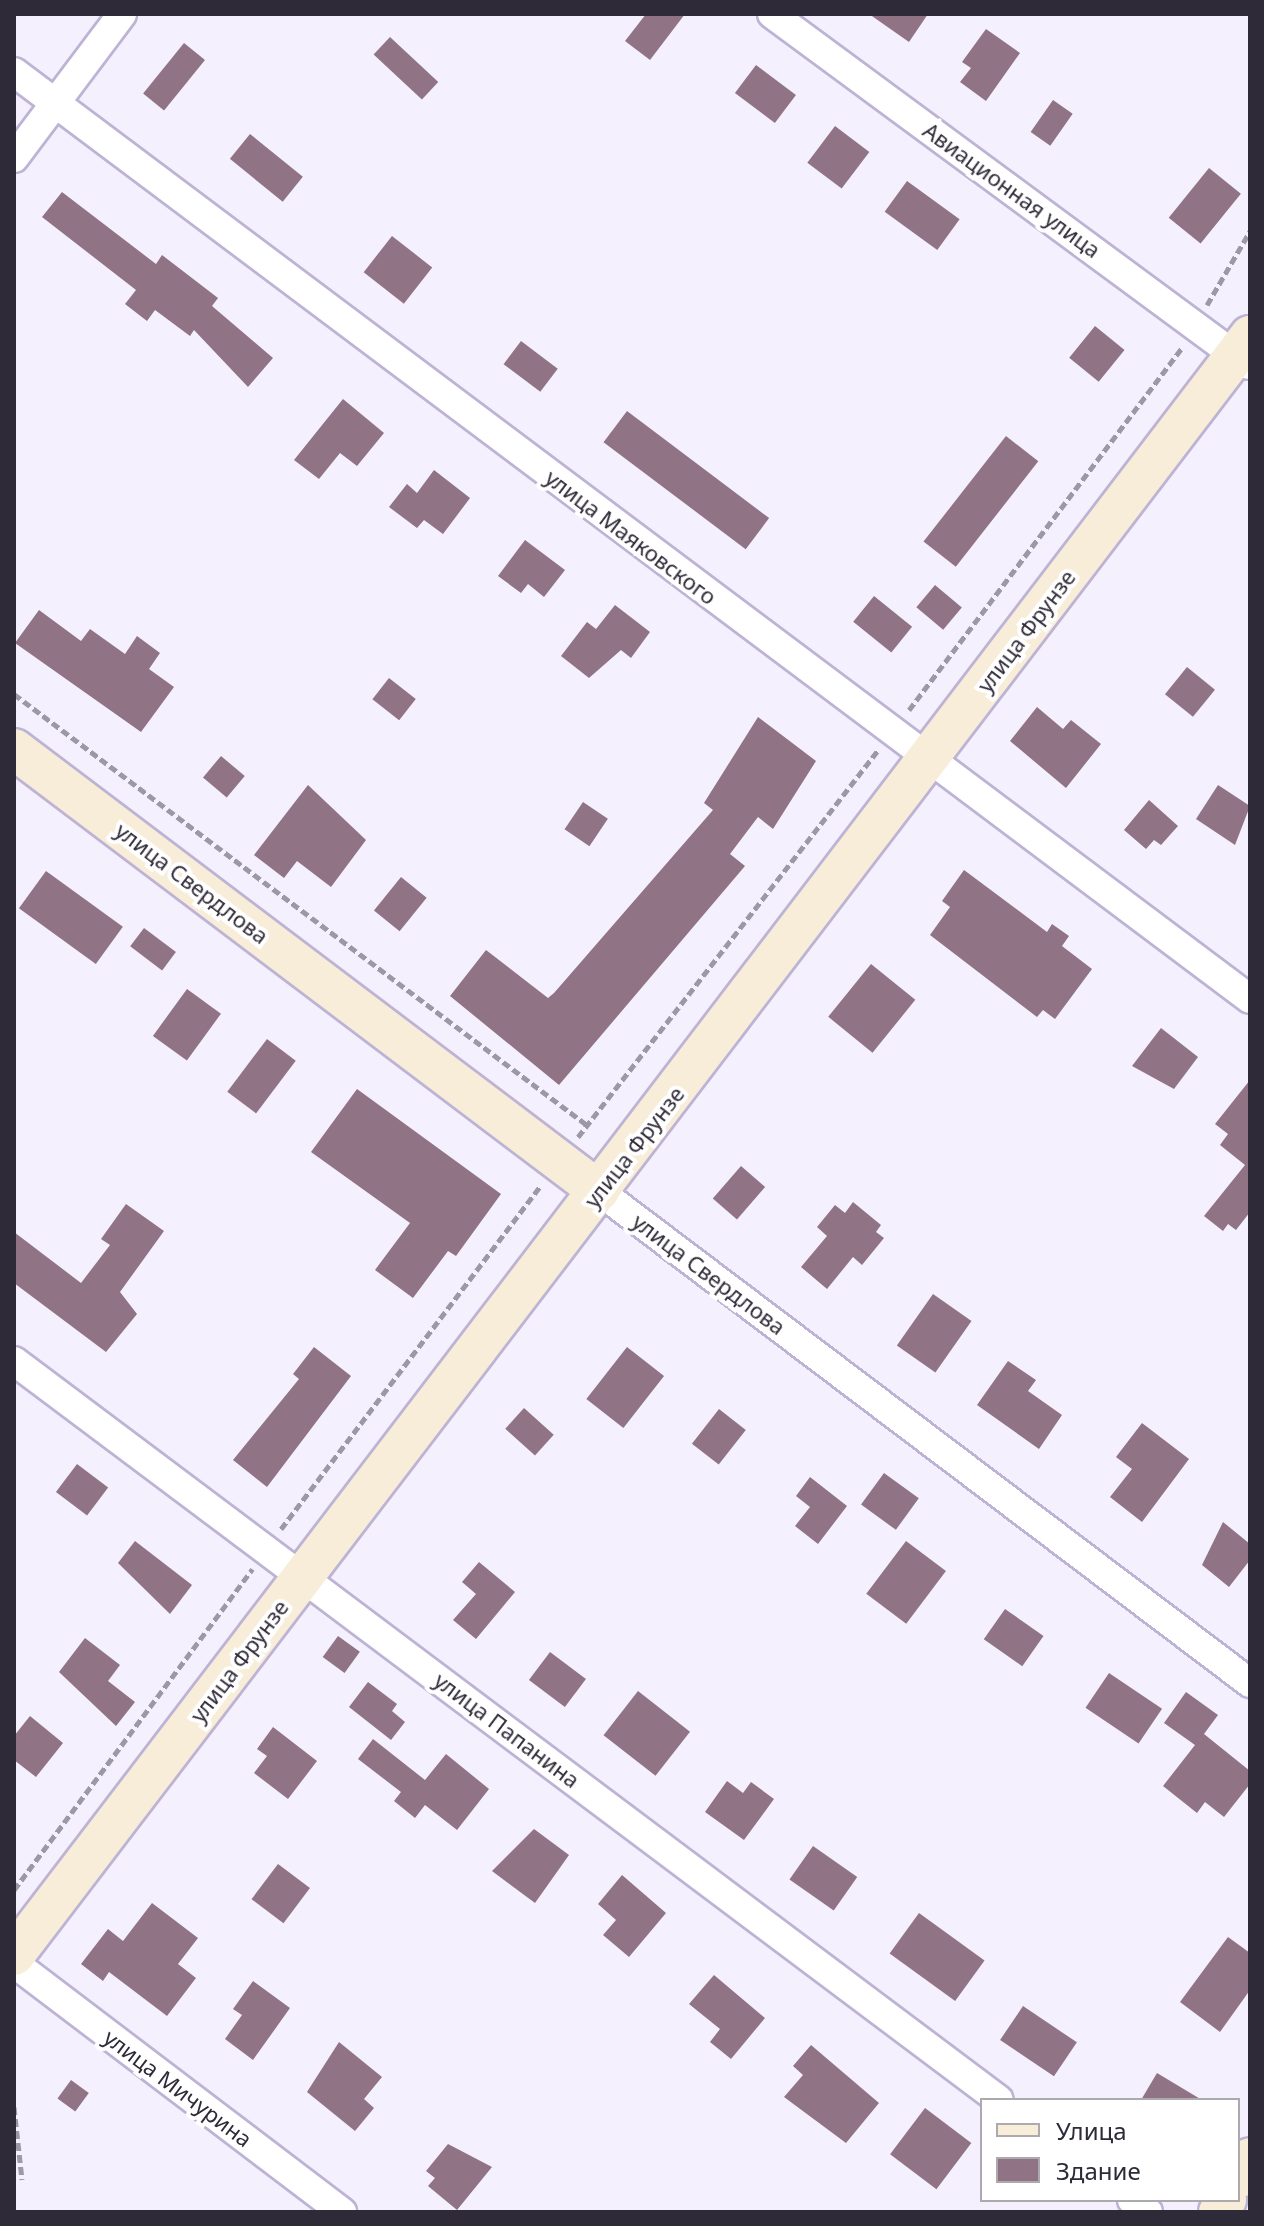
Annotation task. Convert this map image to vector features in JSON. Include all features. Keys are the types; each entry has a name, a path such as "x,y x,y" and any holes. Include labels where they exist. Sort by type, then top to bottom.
{"main road":[{"name":"улица Фрунзе","path":"14,1955 927,762 1245,352"},
{"name":"улица Свердлова","path":"14,749 599,1191"}],"street":[{"path":"14,158 122,14"},
{"name":"Авиационная улица","path":"772,14 1198,327 1245,352"},
{"name":"улица Маяковского","path":"14,72 927,762 1250,999"},
{"name":"улица Свердлова","path":"599,1191 1250,1683"},
{"name":"улица Папанина","path":"14,1361 996,2098"},
{"name":"улица Мичурина","path":"14,1963 342,2212"}],"path":[{"path":"14,1890 559,1161 891,733 1198,327 1221,272 1250,231"},
{"path":"14,694 587,1125"},
{"path":"14,2107 22,2180"}],"building":[{"path":"646,14 685,14 650,60 625,41"},
{"path":"869,14 928,14 909,42"},
{"path":"986,29 1020,53 986,101 960,82 971,68 962,62"},
{"path":"390,37 438,82 422,100 374,55"},
{"path":"184,43 205,60 164,111 143,94"},
{"path":"756,65 796,95 775,123 735,93"},
{"path":"1053,100 1073,114 1050,146 1031,132"},
{"path":"835,126 869,152 842,189 807,163"},
{"path":"250,134 303,177 283,202 230,159"},
{"path":"1209,168 1241,194 1201,244 1169,218"},
{"path":"907,181 960,219 937,250 885,212"},
{"path":"62,192 156,264 162,255 218,298 212,306 273,358 248,387 194,330 190,336 155,310 147,321 125,304 136,290 42,217"},
{"path":"392,236 432,267 404,304 364,272"},
{"path":"1095,326 1125,350 1099,382 1069,358"},
{"path":"521,341 558,369 540,392 504,364"},
{"path":"343,399 384,433 357,466 340,453 319,479 294,460"},
{"path":"627,411 769,518 746,549 604,442"},
{"path":"1006,436 1038,461 956,567 924,542"},
{"path":"434,470 470,498 443,534 424,520 417,528 389,507 407,484 417,493"},
{"path":"525,540 565,570 544,597 528,584 521,593 498,576"},
{"path":"935,585 962,607 943,630 916,607"},
{"path":"874,596 912,627 891,652 853,622"},
{"path":"615,605 650,632 631,658 621,650 589,678 561,656 587,622 596,629"},
{"path":"39,610 81,641 90,629 125,654 137,636 160,653 149,669 174,687 141,732 15,643"},
{"path":"1187,667 1215,690 1193,717 1165,694"},
{"path":"389,678 416,699 399,720 372,699"},
{"path":"1037,707 1063,729 1071,720 1101,744 1066,788 1010,741"},
{"path":"758,717 816,761 773,829 758,817 730,854 745,866 559,1085 450,996 486,950 548,998 554,993 713,810 704,803"},
{"path":"221,756 245,776 227,797 203,777"},
{"path":"308,785 366,840 331,887 297,861 284,878 254,855"},
{"path":"1218,785 1250,806 1235,845 1196,819"},
{"path":"1149,800 1178,826 1161,845 1154,840 1146,849 1124,830"},
{"path":"583,802 608,819 589,846 565,829"},
{"path":"964,870 1047,932 1052,924 1069,936 1062,946 1092,969 1055,1019 1043,1010 1037,1017 930,935 950,907 942,901"},
{"path":"46,871 123,927 96,964 19,908"},
{"path":"401,877 427,898 400,931 374,910"},
{"path":"144,928 176,952 162,970 130,946"},
{"path":"871,964 915,1000 873,1053 828,1017"},
{"path":"187,989 221,1014 187,1061 153,1036"},
{"path":"1161,1028 1198,1057 1174,1089 1132,1066"},
{"path":"267,1039 296,1061 256,1113 227,1092"},
{"path":"1250,1080 1250,1212 1236,1230 1228,1224 1223,1231 1204,1216 1245,1165 1220,1145 1228,1134 1215,1124"},
{"path":"357,1089 501,1194 456,1256 448,1251 413,1298 375,1270 410,1223 311,1152"},
{"path":"741,1166 765,1187 737,1219 713,1198"},
{"path":"853,1202 881,1225 876,1232 884,1238 862,1265 853,1257 827,1289 801,1267 827,1236 817,1227 835,1205 845,1213"},
{"path":"126,1204 164,1231 120,1292 137,1314 106,1352 14,1283 14,1232 81,1283 110,1245 101,1239"},
{"path":"933,1294 972,1321 935,1373 897,1346"},
{"path":"314,1347 351,1376 267,1487 233,1460 299,1379 293,1374"},
{"path":"627,1347 664,1376 623,1428 586,1399"},
{"path":"1008,1361 1036,1380 1028,1391 1062,1415 1039,1449 977,1405"},
{"path":"524,1408 554,1435 535,1456 505,1429"},
{"path":"719,1409 746,1430 719,1465 692,1444"},
{"path":"1142,1423 1189,1459 1142,1522 1110,1497 1132,1469 1116,1457"},
{"path":"77,1464 108,1487 87,1515 56,1492"},
{"path":"884,1473 919,1498 896,1530 861,1505"},
{"path":"810,1477 847,1506 818,1544 795,1526 810,1507 796,1496"},
{"path":"1223,1522 1250,1544 1250,1560 1229,1587 1202,1565"},
{"path":"135,1541 192,1585 170,1614 118,1563"},
{"path":"906,1541 946,1571 906,1624 866,1594"},
{"path":"479,1562 515,1592 476,1639 453,1620 476,1594 462,1582"},
{"path":"1005,1609 1044,1636 1022,1666 984,1639"},
{"path":"338,1636 360,1652 345,1673 323,1657"},
{"path":"85,1638 120,1665 108,1681 135,1702 116,1726 59,1672"},
{"path":"550,1652 586,1679 565,1707 529,1680"},
{"path":"1109,1673 1162,1709 1139,1744 1086,1708"},
{"path":"368,1682 397,1704 392,1711 405,1722 391,1740 349,1707"},
{"path":"638,1691 690,1732 656,1776 604,1735"},
{"path":"1186,1692 1218,1715 1204,1734 1250,1771 1250,1784 1224,1817 1205,1802 1197,1813 1163,1786 1195,1745 1164,1723"},
{"path":"30,1716 63,1743 36,1777 14,1760 14,1736"},
{"path":"273,1727 317,1761 288,1799 254,1773 267,1756 257,1749"},
{"path":"373,1739 425,1780 446,1754 489,1789 457,1830 425,1805 415,1818 394,1801 401,1792 358,1759"},
{"path":"727,1781 743,1793 751,1782 774,1799 744,1840 705,1812"},
{"path":"534,1829 569,1855 535,1903 492,1871"},
{"path":"813,1846 857,1877 834,1911 789,1880"},
{"path":"278,1864 310,1888 283,1923 252,1899"},
{"path":"622,1875 666,1913 629,1957 603,1935 616,1920 598,1904"},
{"path":"152,1903 198,1938 178,1964 196,1978 167,2016 109,1972 103,1981 81,1964 108,1929 123,1941"},
{"path":"919,1913 985,1961 955,2001 890,1953"},
{"path":"1228,1937 1250,1953 1250,1990 1220,2032 1180,2002"},
{"path":"714,1975 765,2018 731,2059 710,2042 720,2029 689,2004"},
{"path":"253,1981 290,2008 253,2060 225,2039 242,2015 233,2009"},
{"path":"1023,2006 1077,2042 1054,2076 1000,2040"},
{"path":"339,2042 382,2077 364,2099 374,2108 355,2131 307,2092"},
{"path":"811,2045 879,2103 846,2143 784,2097 803,2075 793,2066"},
{"path":"1157,2073 1199,2098 1142,2098"},
{"path":"71,2080 89,2093 75,2112 57,2099"},
{"path":"925,2108 971,2143 936,2189 890,2154"},
{"path":"448,2144 492,2167 457,2210 428,2186 435,2178 426,2171"}]}
